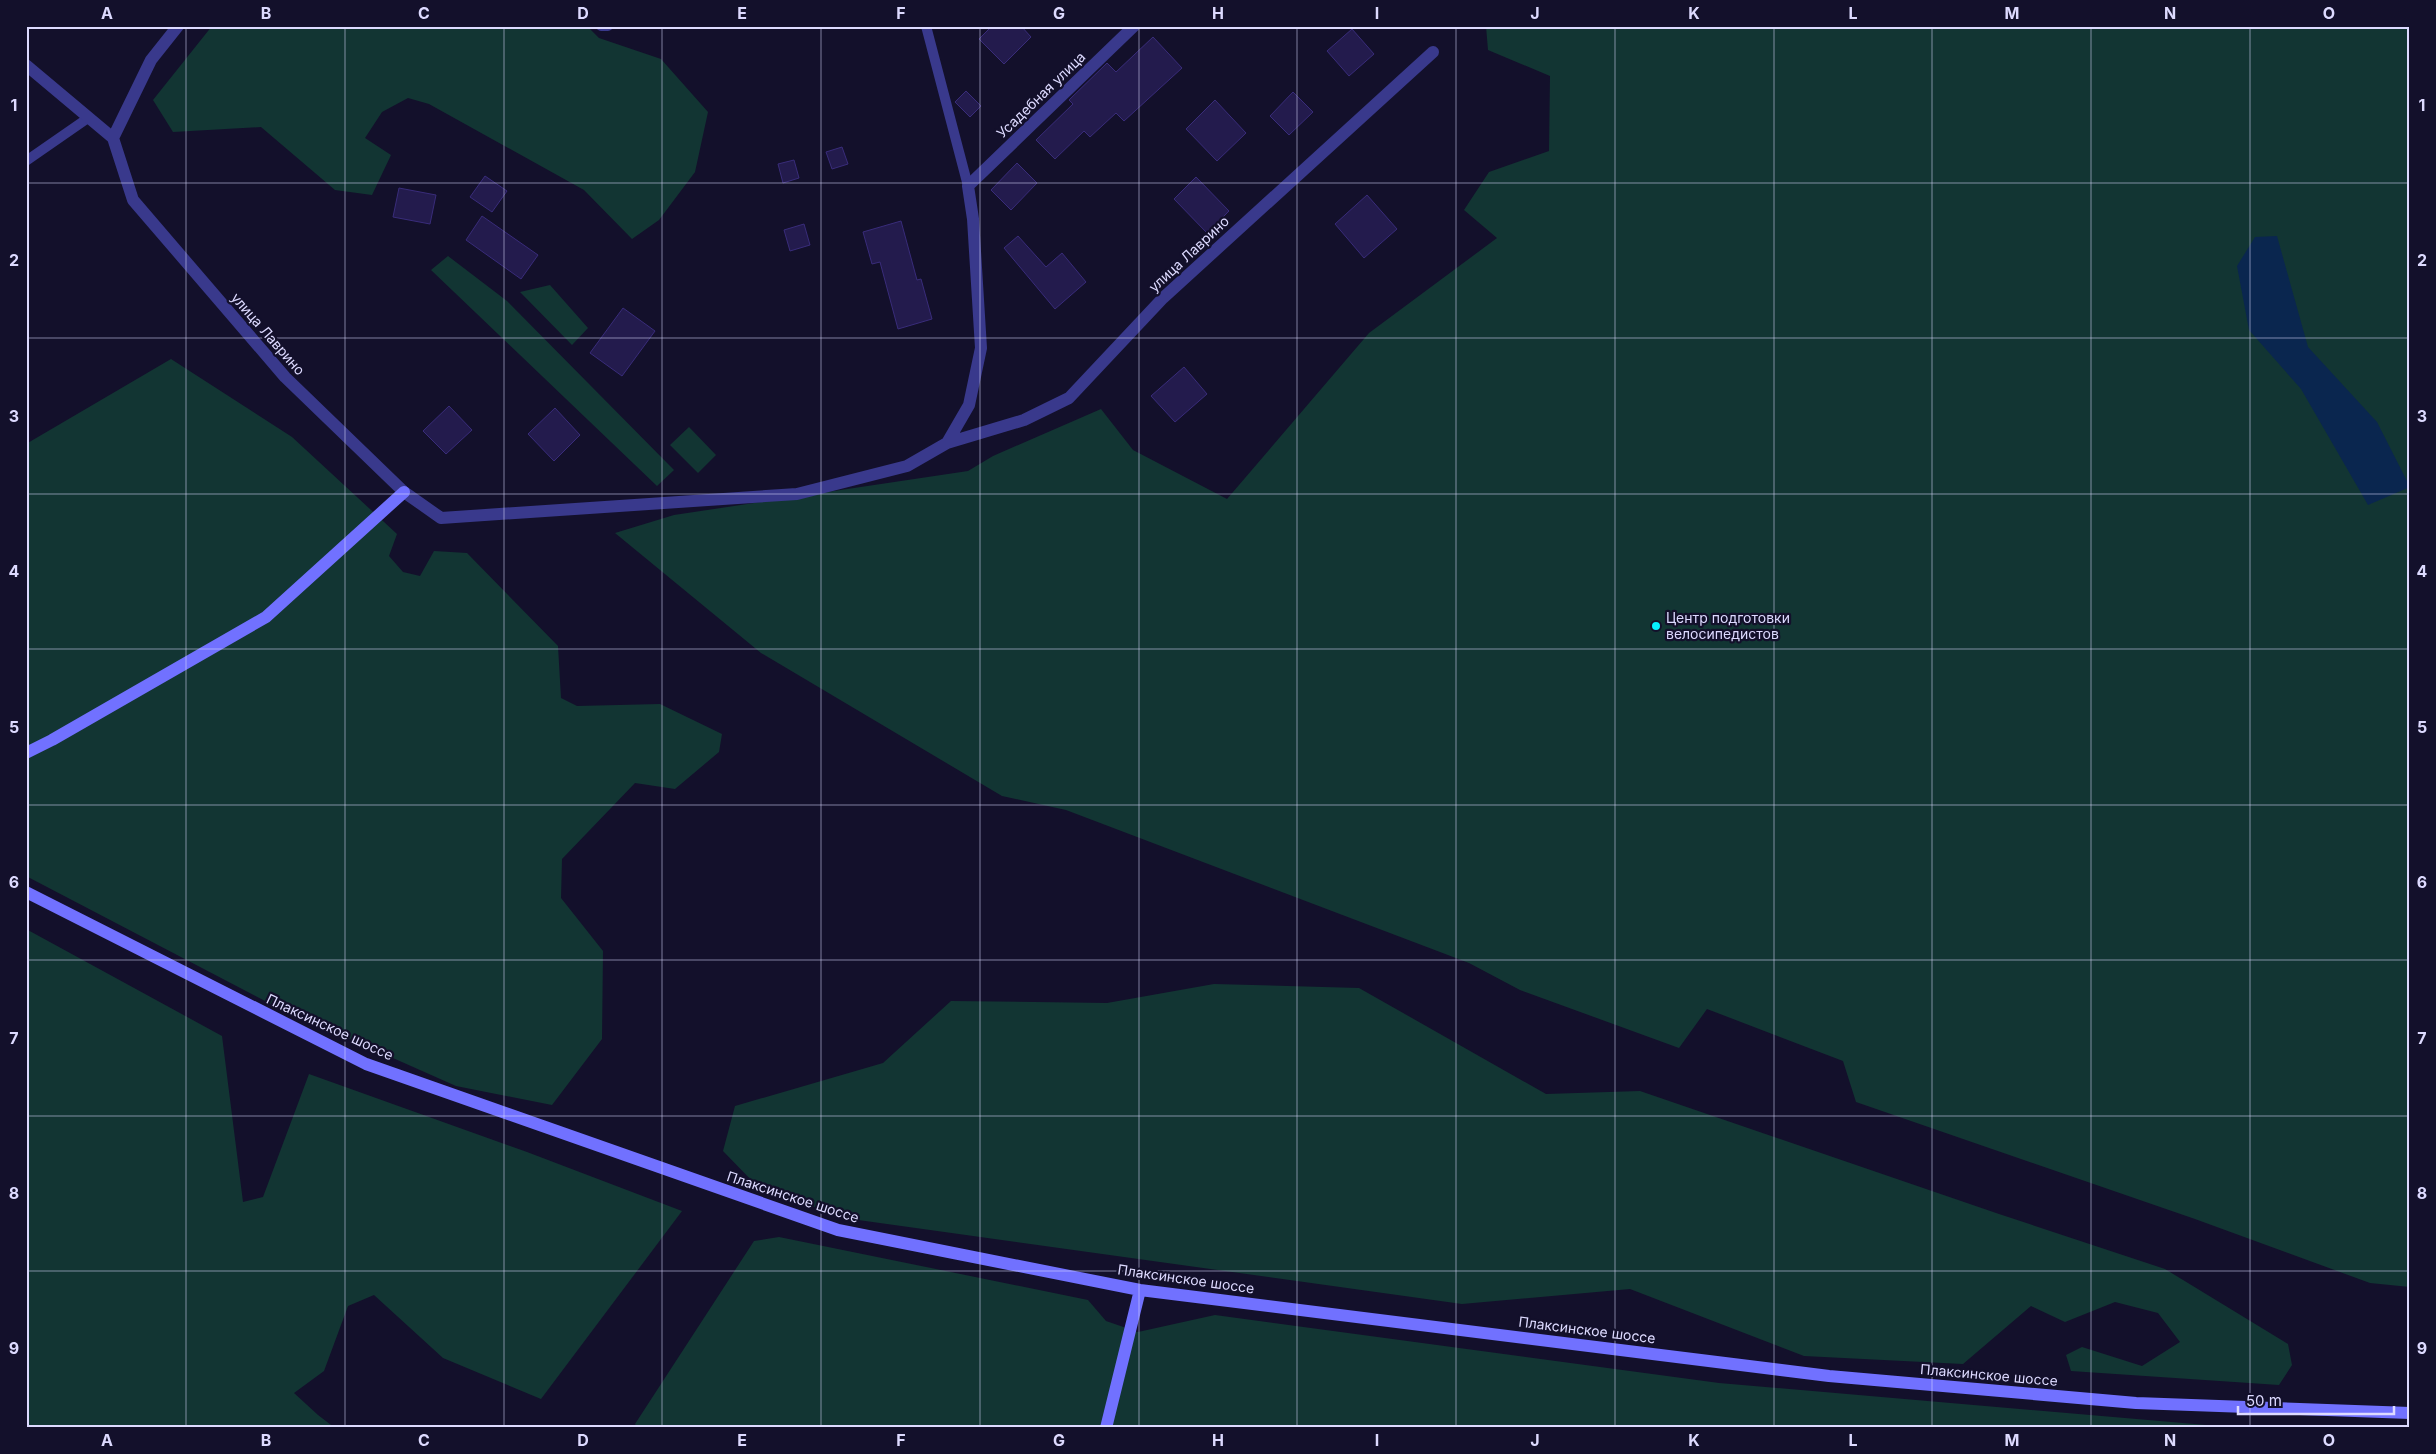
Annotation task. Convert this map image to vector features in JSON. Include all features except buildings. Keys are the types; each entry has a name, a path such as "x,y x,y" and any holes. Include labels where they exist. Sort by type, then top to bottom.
{"main road":[{"path":"26,753 52,740 266,617 404,492"},
{"name":"Плаксинское шоссе","path":"26,892 366,1064 838,1230 1140,1290 1828,1376 2136,1404 2410,1413"},
{"path":"1106,1428 1140,1290"}],"street":[{"path":"26,66 113,138 151,60 178,26"},
{"name":"Усадебная улица","path":"968,186 1134,26"},
{"name":"улица Лаврино","path":"113,138 133,200 285,377 404,492 441,518 796,494 907,466 947,443 1024,420 1069,398 1163,298 1433,52"},
{"path":"947,443 969,406 982,348 973,219 968,186"}],"lane":[{"path":"601,26 608,26"},
{"path":"926,26 968,186"},
{"path":"26,161 88,118"}],"green space":[{"path":"212,26 587,26 599,38 661,59 708,112 695,172 659,220 632,239 584,190 429,104 408,98 382,112 365,138 391,155 372,195 335,190 261,127 173,132 153,100"},
{"name":"Центр подготовки велосипедистов","path":"1486,26 2410,26 2410,1287 2370,1283 2195,1219 1856,1102 1843,1061 1707,1009 1679,1048 1520,990 1469,963 1066,810 1002,796 761,653 615,533 674,515 968,471 993,456 1101,409 1133,450 1227,499 1369,333 1497,238 1464,210 1489,172 1549,151 1550,76 1488,50"},
{"path":"448,256 507,301 674,470 657,486 431,270"},
{"path":"550,285 588,328 572,345 520,292"},
{"path":"171,359 292,437 397,534 389,556 403,572 420,576 434,551 467,553 558,646 561,698 577,706 660,704 722,734 719,752 675,789 635,783 562,859 561,898 603,951 602,1039 552,1105 456,1086 269,1003 26,876 26,444"},
{"path":"689,427 716,455 698,473 670,445"},
{"path":"26,929 222,1036 243,1202 263,1197 309,1074 527,1152 682,1211 541,1399 443,1358 374,1295 348,1306 324,1371 294,1393 335,1428 26,1428"},
{"path":"1214,984 1359,988 1546,1094 1640,1091 2165,1269 2288,1344 2292,1365 2279,1385 2071,1371 2066,1355 2082,1347 2142,1366 2180,1342 2158,1313 2115,1302 2065,1322 2031,1306 1963,1364 1804,1356 1630,1289 1462,1304 844,1218 756,1185 723,1151 735,1106 883,1063 951,1001 1107,1003"},
{"path":"779,1237 1088,1300 1106,1321 1138,1332 1215,1315 1719,1383 2241,1428 638,1428 635,1424 754,1241"}],"water":[{"path":"2277,236 2308,347 2377,422 2410,487 2368,505 2301,389 2249,330 2237,266 2255,237"}],"place":[{"name":"Центр подготовки велосипедистов","path":"1656,626"}]}
